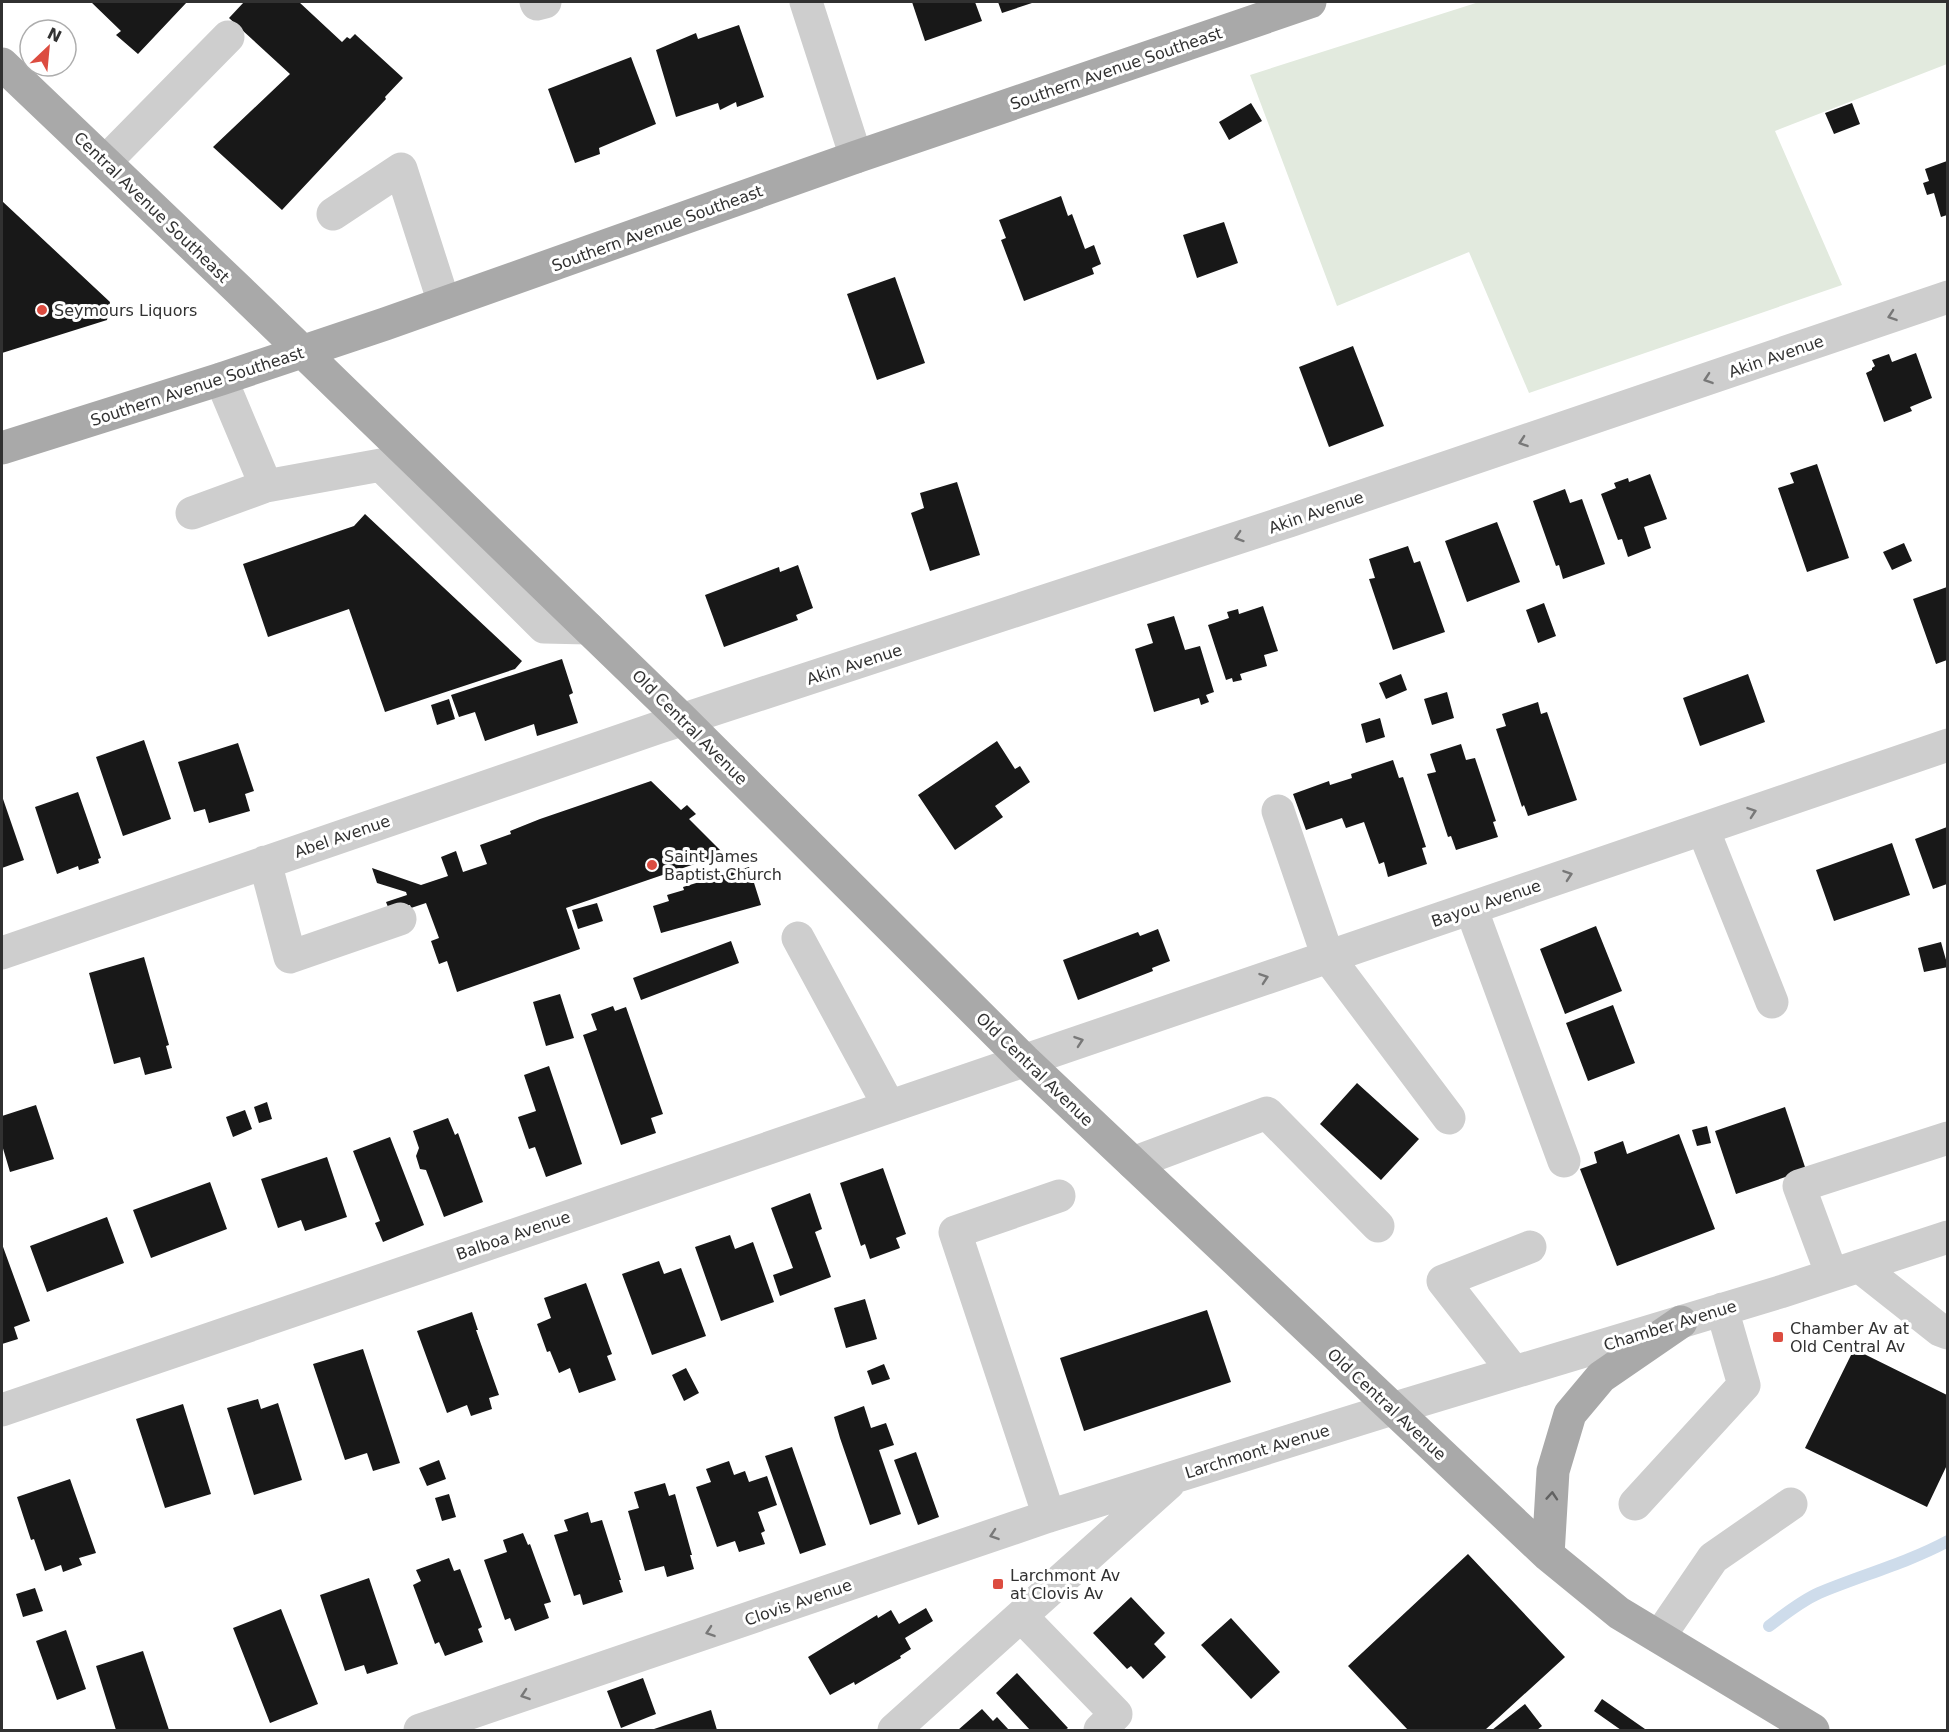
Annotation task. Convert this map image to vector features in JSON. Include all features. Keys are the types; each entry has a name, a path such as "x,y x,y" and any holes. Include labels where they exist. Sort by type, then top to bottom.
{"main road":[{"name":"Southern Avenue Southeast","path":"2,448 303,352 856,157 1310,2"},
{"name":"Central Avenue Southeast","path":"2,64 303,352"},
{"name":"Old Central Avenue","path":"303,352 682,719 1024,1060 1548,1555 1619,1613 1806,1729"},
{"path":"1548,1555 1553,1471 1570,1414 1601,1377 1681,1322"}],"street":[{"path":"536,2 537,4 546,2"},
{"path":"806,2 856,157"},
{"path":"105,162 228,37"},
{"path":"333,214 401,169 444,303"},
{"name":"Akin Avenue","path":"682,719 1301,517 1947,297"},
{"path":"221,379 266,486"},
{"path":"192,513 266,486 381,465 544,627 588,628"},
{"name":"Abel Avenue","path":"2,953 682,719"},
{"name":"Bayou Avenue","path":"1024,1060 1947,745"},
{"path":"1278,811 1328,957 1449,1118"},
{"path":"1703,829 1772,1002"},
{"path":"265,862 290,957 400,919"},
{"path":"1471,908 1564,1161"},
{"path":"798,938 890,1106"},
{"name":"Balboa Avenue","path":"2,1410 1024,1060"},
{"path":"1133,1163 1267,1113 1378,1226"},
{"path":"1947,1138 1799,1186 1845,1270 1947,1333"},
{"path":"1049,1516 956,1232 1059,1196"},
{"name":"Chamber Avenue","path":"1392,1409 1681,1322 1947,1238"},
{"path":"1514,1372 1443,1281 1530,1246"},
{"path":"1635,1504 1744,1385 1722,1309"},
{"name":"Larchmont Avenue","path":"894,1731 1178,1476 1392,1409"},
{"name":"Clovis Avenue","path":"420,1731 1049,1516 1178,1476"},
{"path":"1659,1637 1713,1558 1791,1504"},
{"path":"1021,1616 1116,1714 1100,1731"}],"shaded area":[{"path":"1479,2 1947,2 1947,64 1775,131 1842,285 1529,393 1469,252 1337,306 1250,75"}],"building":[{"path":"91,2 187,2 138,54 116,35 121,31"},
{"path":"244,2 299,2 342,42 355,34 403,78 282,210 213,147 290,74 229,18"},
{"path":"912,2 975,2 982,21 925,41"},
{"path":"998,2 1035,2 1002,13"},
{"path":"739,25 764,97 737,107 736,102 720,110 718,103 676,117 656,50 696,33 698,39"},
{"path":"631,57 656,124 599,148 600,154 575,163 548,89"},
{"path":"1251,103 1262,121 1229,140 1219,122"},
{"path":"1852,103 1860,124 1834,134 1825,113"},
{"path":"1947,161 1947,215 1941,217 1934,193 1927,195 1923,183 1929,181 1925,169"},
{"path":"1061,196 1068,216 1072,214 1085,249 1094,245 1101,264 1092,268 1094,274 1024,301 1001,240 1006,238 999,220"},
{"path":"2,201 110,302 107,320 2,353"},
{"path":"1224,222 1238,263 1197,278 1183,235"},
{"path":"895,277 925,363 877,380 847,294"},
{"path":"1353,346 1384,426 1329,447 1299,367"},
{"path":"1916,353 1932,398 1910,407 1912,411 1884,422 1866,373 1875,366 1872,360 1889,354 1892,362"},
{"path":"1817,464 1849,558 1807,572 1778,488 1794,483 1790,473"},
{"path":"1650,474 1667,519 1644,527 1651,548 1628,557 1622,539 1618,540 1601,494 1616,488 1614,483 1628,478 1629,482"},
{"path":"957,482 980,555 930,571 911,513 924,508 920,493"},
{"path":"1565,489 1570,503 1582,499 1605,564 1563,579 1559,565 1556,566 1533,501"},
{"path":"365,514 522,661 515,669 385,712 349,609 268,637 243,564 354,526"},
{"path":"1497,522 1520,582 1467,602 1445,541"},
{"path":"1904,543 1912,561 1892,570 1883,552"},
{"path":"1408,546 1414,563 1420,561 1445,632 1393,650 1369,579 1375,578 1369,559"},
{"path":"798,565 813,608 796,615 798,620 724,647 705,595 779,567 780,572"},
{"path":"1947,587 1947,660 1936,664 1913,599"},
{"path":"1544,603 1556,636 1538,643 1526,610"},
{"path":"1263,606 1278,651 1264,655 1267,666 1240,674 1242,680 1233,682 1232,678 1226,680 1208,625 1229,618 1227,612 1238,609 1239,614"},
{"path":"1174,616 1185,650 1200,646 1214,692 1206,695 1209,702 1201,705 1199,698 1154,712 1135,649 1153,643 1147,624"},
{"path":"562,659 573,693 569,695 578,723 537,736 534,724 485,741 475,712 459,717 451,695"},
{"path":"1401,674 1407,690 1386,699 1379,683"},
{"path":"1748,674 1765,722 1700,746 1683,698"},
{"path":"1447,692 1454,718 1432,725 1424,699"},
{"path":"449,699 455,719 437,725 431,705"},
{"path":"1538,702 1541,714 1547,712 1577,800 1528,816 1524,805 1522,807 1496,729 1506,726 1502,714"},
{"path":"1380,718 1385,737 1366,743 1361,724"},
{"path":"144,740 171,819 123,836 96,757"},
{"path":"997,741 1015,769 1020,766 1030,782 995,806 1003,817 955,850 918,795"},
{"path":"238,743 254,791 245,794 250,811 209,823 205,809 194,812 178,762"},
{"path":"1461,744 1466,760 1475,758 1496,821 1493,822 1498,837 1456,850 1451,836 1448,837 1427,774 1436,772 1430,754"},
{"path":"1393,760 1399,778 1403,777 1426,847 1422,848 1427,864 1388,877 1384,862 1379,864 1364,822 1346,828 1342,818 1306,830 1293,794 1329,781 1330,785 1352,778 1351,774"},
{"path":"651,781 681,810 687,805 696,814 689,819 724,854 566,908 580,949 457,992 447,961 439,964 431,941 439,938 426,903 411,908 410,905 390,912 386,902 407,895 406,892 377,883 372,868 421,885 448,876 441,857 456,851 463,872 487,864 480,845 511,834 510,831 540,819"},
{"path":"78,792 101,858 98,859 99,863 79,870 78,866 57,874 35,807"},
{"path":"2,796 24,860 2,868"},
{"path":"1947,827 1947,884 1933,889 1915,839"},
{"path":"1892,843 1910,895 1834,921 1816,870"},
{"path":"749,867 761,905 661,933 653,906 669,901 667,895 684,890 683,887"},
{"path":"597,903 603,921 578,929 572,910"},
{"path":"1596,926 1622,991 1565,1014 1540,949"},
{"path":"1158,929 1170,961 1152,968 1153,971 1078,1000 1063,960 1138,932 1140,936"},
{"path":"731,941 739,963 641,1000 633,978"},
{"path":"1941,942 1948,967 1924,972 1918,948"},
{"path":"144,957 169,1045 166,1046 172,1068 145,1075 140,1057 114,1064 89,973"},
{"path":"560,994 574,1038 546,1046 533,1002"},
{"path":"1613,1005 1635,1063 1588,1081 1566,1023"},
{"path":"613,1006 615,1011 626,1007 663,1114 651,1118 656,1133 621,1145 583,1035 597,1030 591,1014"},
{"path":"549,1066 582,1164 546,1177 535,1147 529,1149 518,1117 536,1111 524,1075"},
{"path":"1357,1083 1419,1139 1381,1180 1320,1124"},
{"path":"267,1102 272,1119 259,1123 254,1107"},
{"path":"36,1105 54,1159 10,1172 2,1145 2,1116"},
{"path":"1785,1107 1806,1170 1736,1194 1715,1131"},
{"path":"245,1110 252,1129 233,1137 226,1117"},
{"path":"448,1118 455,1135 458,1133 483,1202 444,1217 426,1170 420,1169 416,1156 419,1148 413,1131"},
{"path":"1707,1126 1711,1143 1697,1146 1692,1130"},
{"path":"1679,1134 1715,1229 1617,1266 1580,1169 1597,1163 1594,1152 1623,1141 1627,1154"},
{"path":"390,1137 424,1225 383,1242 375,1223 380,1221 353,1151"},
{"path":"327,1157 347,1217 305,1231 301,1220 278,1228 261,1179"},
{"path":"883,1168 906,1234 896,1238 900,1248 870,1259 865,1244 861,1246 840,1183"},
{"path":"210,1182 227,1229 151,1258 133,1210"},
{"path":"810,1193 822,1229 815,1232 831,1277 780,1296 773,1275 793,1268 771,1208"},
{"path":"107,1217 124,1263 47,1292 30,1246"},
{"path":"730,1235 735,1249 753,1242 774,1302 721,1321 695,1247"},
{"path":"2,1244 30,1321 14,1327 18,1339 2,1344"},
{"path":"659,1261 664,1274 681,1268 706,1336 652,1355 622,1274"},
{"path":"586,1283 612,1354 607,1356 616,1380 579,1393 570,1368 559,1373 550,1351 547,1352 537,1324 551,1318 544,1298"},
{"path":"865,1299 877,1339 846,1348 834,1308"},
{"path":"1207,1310 1231,1382 1084,1431 1060,1358"},
{"path":"472,1312 499,1395 489,1398 492,1409 471,1416 467,1405 447,1413 417,1331"},
{"path":"363,1349 400,1463 373,1471 367,1453 345,1460 313,1364"},
{"path":"1854,1349 1947,1395 1947,1465 1927,1507 1805,1448"},
{"path":"884,1364 890,1379 872,1385 867,1371"},
{"path":"686,1368 699,1393 684,1401 672,1375"},
{"path":"258,1399 261,1409 278,1403 302,1480 254,1495 227,1408"},
{"path":"183,1404 211,1494 165,1508 136,1419"},
{"path":"864,1406 871,1428 886,1423 894,1445 879,1450 901,1514 870,1525 834,1417"},
{"path":"792,1447 826,1545 800,1554 765,1456"},
{"path":"916,1452 939,1517 918,1525 894,1460"},
{"path":"439,1460 446,1479 427,1486 419,1468"},
{"path":"729,1461 734,1475 745,1471 749,1482 767,1476 777,1505 758,1512 765,1531 761,1533 765,1544 739,1552 735,1541 717,1547 696,1487 711,1482 706,1469"},
{"path":"70,1479 96,1553 79,1558 82,1565 63,1572 61,1565 45,1571 34,1539 31,1540 17,1497"},
{"path":"665,1483 669,1496 675,1494 694,1569 667,1577 664,1566 645,1571 628,1511 639,1508 634,1492"},
{"path":"449,1494 456,1517 442,1521 435,1498"},
{"path":"588,1512 591,1523 602,1520 623,1592 583,1605 580,1594 574,1596 554,1535 568,1531 564,1520"},
{"path":"523,1533 528,1545 530,1544 551,1602 544,1604 549,1618 515,1631 510,1618 505,1620 484,1560 507,1552 503,1540"},
{"path":"1468,1554 1565,1657 1485,1730 1408,1730 1348,1666"},
{"path":"449,1558 454,1571 460,1569 482,1627 478,1629 483,1642 445,1656 439,1642 435,1644 413,1585 421,1581 416,1570"},
{"path":"369,1578 398,1664 367,1674 364,1665 345,1671 320,1595"},
{"path":"35,1588 43,1611 23,1617 16,1594"},
{"path":"1131,1597 1165,1633 1154,1644 1166,1657 1143,1679 1131,1666 1127,1669 1093,1633"},
{"path":"926,1608 933,1621 905,1638 911,1649 900,1656 901,1658 855,1685 854,1682 830,1695 808,1657 877,1615 878,1618 891,1610 899,1624"},
{"path":"281,1609 318,1704 270,1723 233,1628"},
{"path":"1231,1618 1280,1672 1251,1699 1201,1645"},
{"path":"66,1630 86,1689 57,1700 36,1641"},
{"path":"143,1651 169,1730 116,1730 96,1666"},
{"path":"1017,1673 1068,1728 1065,1730 1030,1730 996,1693"},
{"path":"643,1678 656,1714 621,1728 607,1691"},
{"path":"1602,1699 1645,1729 1621,1730 1594,1711"},
{"path":"1525,1704 1542,1726 1537,1730 1492,1730"},
{"path":"982,1709 993,1721 997,1717 1009,1730 958,1730"},
{"path":"711,1710 717,1730 651,1730"}],"waterway":[{"path":"1769,1626 1799,1604 1819,1593 1901,1562 1948,1541"}],"place":[{"name":"Seymours Liquors","path":"42,310"},
{"name":"Saint James Baptist Church","path":"652,865"},
{"name":"Chamber Av at Old Central Av","path":"1778,1337"},
{"name":"Larchmont Av at Clovis Av","path":"998,1584"}]}
